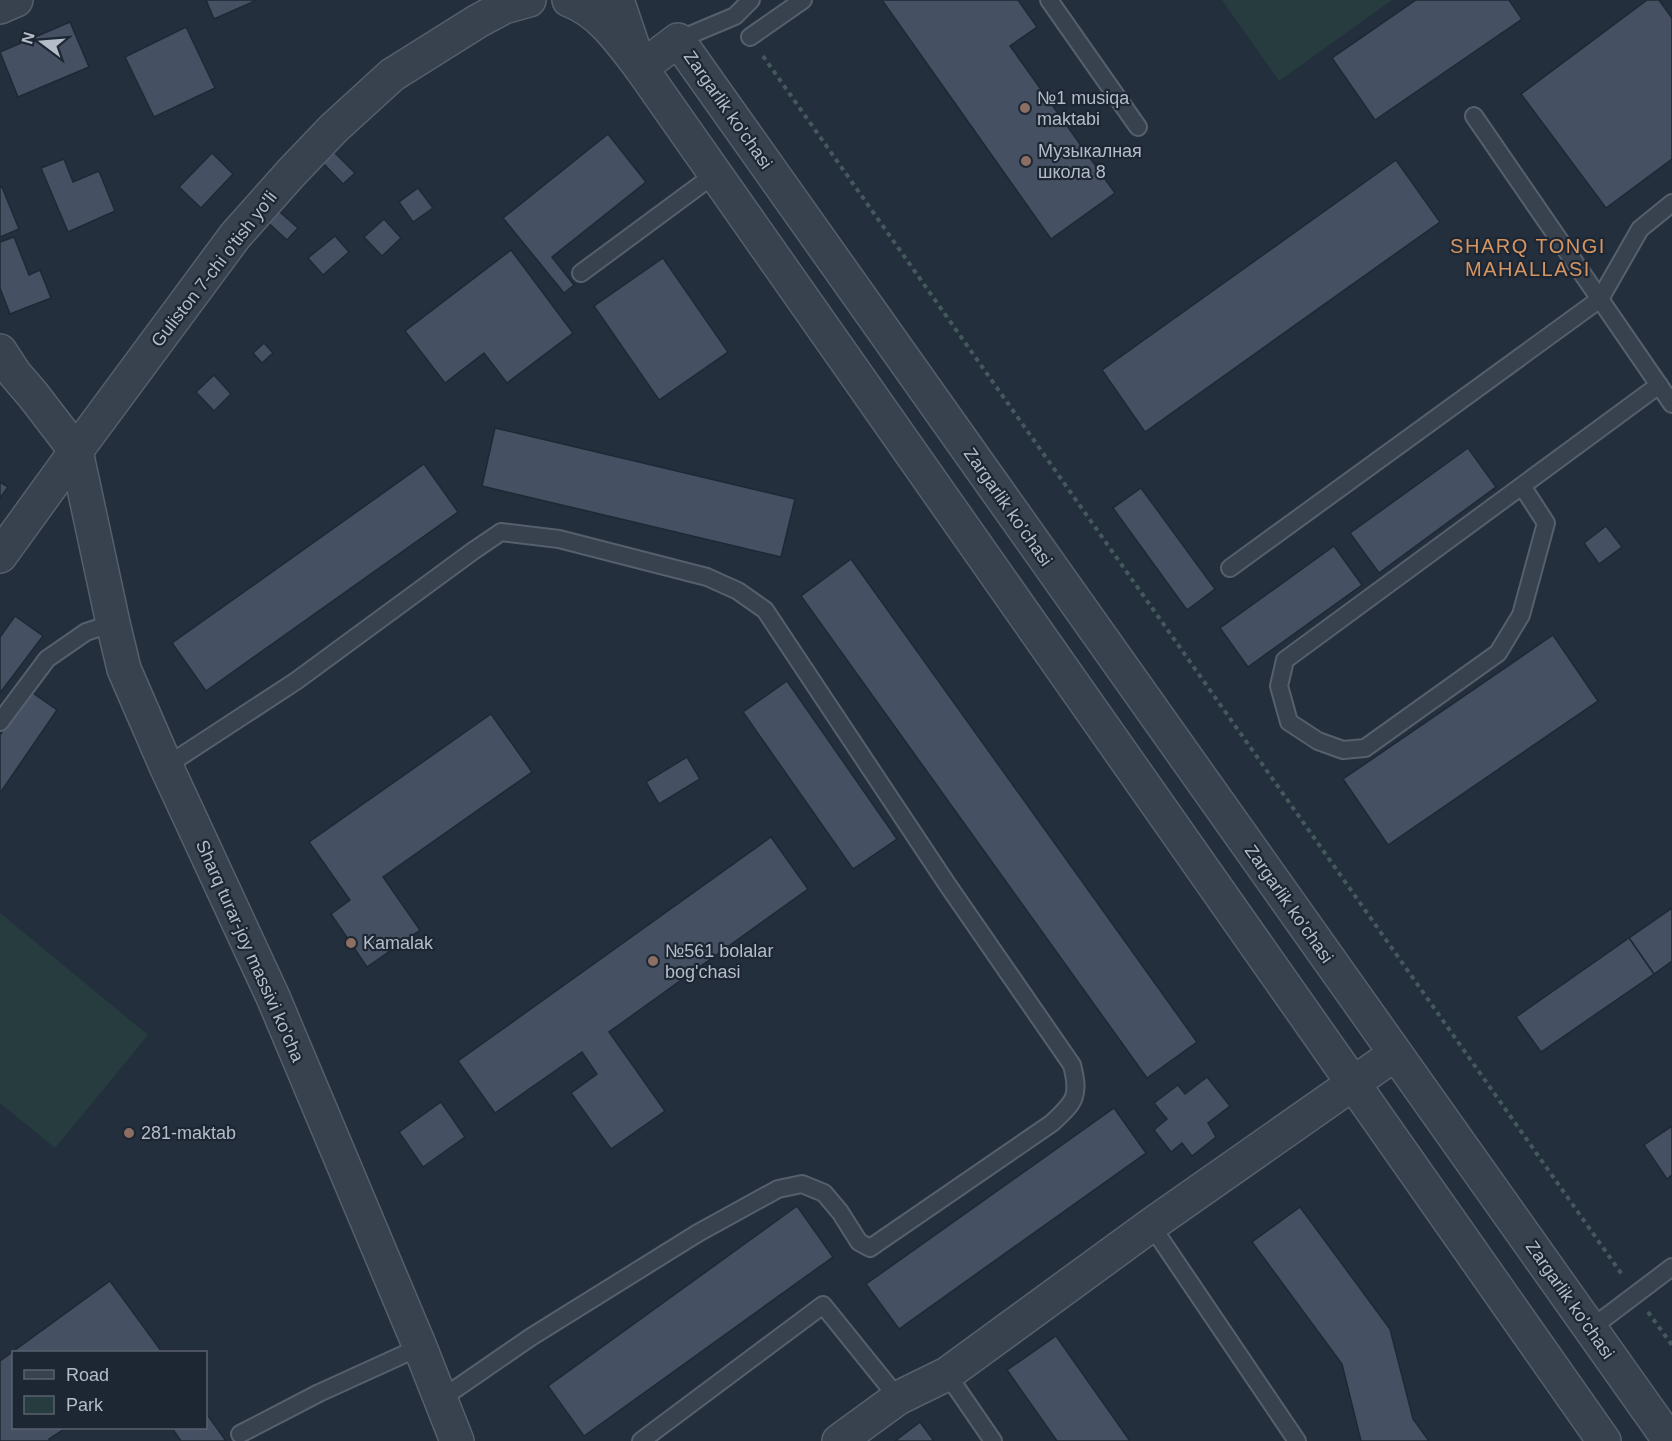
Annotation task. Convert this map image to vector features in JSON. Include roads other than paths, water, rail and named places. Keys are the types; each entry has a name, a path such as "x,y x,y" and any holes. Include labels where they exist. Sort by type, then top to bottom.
{"street":[{"path":"0,7 16,0"},
{"path":"569,0 600,19 641,68 1604,1441"},
{"path":"617,0 641,68"},
{"name":"Guliston 7-chi o'tish yo'li","path":"0,556 235,236 291,173 327,135 392,75 478,21 515,2"},
{"name":"Zargarlik ko'chasi","path":"641,68 678,40 1670,1441"},
{"path":"0,352 76,451"},
{"name":"Sharq turar-joy massivi ko'cha","path":"76,451 124,669 166,766 273,997 420,1347 457,1441"},
{"path":"839,1441 898,1398 946,1374 1151,1225 1395,1054"}],"lane":[{"path":"678,40 735,16 752,0"},
{"path":"750,37 803,0"},
{"path":"1049,0 1138,127"},
{"path":"1474,116 1672,404"},
{"path":"581,273 715,174"},
{"path":"1230,568 1600,299 1640,229 1672,203"},
{"path":"1522,486 1546,523 1521,615 1498,653 1365,748 1343,750 1317,741 1289,722 1279,686 1285,660 1659,385"},
{"path":"166,766 296,681 501,532 559,539 707,577 738,591 765,610 940,874 1072,1065 1076,1093 1064,1112 1052,1123 870,1248 859,1242 840,1212 824,1193 802,1184 778,1189 698,1233 560,1318 441,1399"},
{"path":"0,722 47,659 86,632 113,623"},
{"path":"1151,1225 1297,1441"},
{"path":"1590,1329 1672,1267"},
{"path":"641,1441 823,1305 898,1398"},
{"path":"240,1434 319,1393 420,1347"},
{"path":"946,1374 993,1441"}],"place":[{"name":"№1 musiqa maktabi","path":"1025,108"},
{"name":"Музыкалная школа 8","path":"1026,161"},
{"name":"Kamalak","path":"351,943"},
{"name":"№561 bolalar bog'chasi","path":"653,961"},
{"name":"281-maktab","path":"129,1133"}],"district":[{"name":"SHARQ TONGI MAHALLASI","path":"1528,258"}]}
